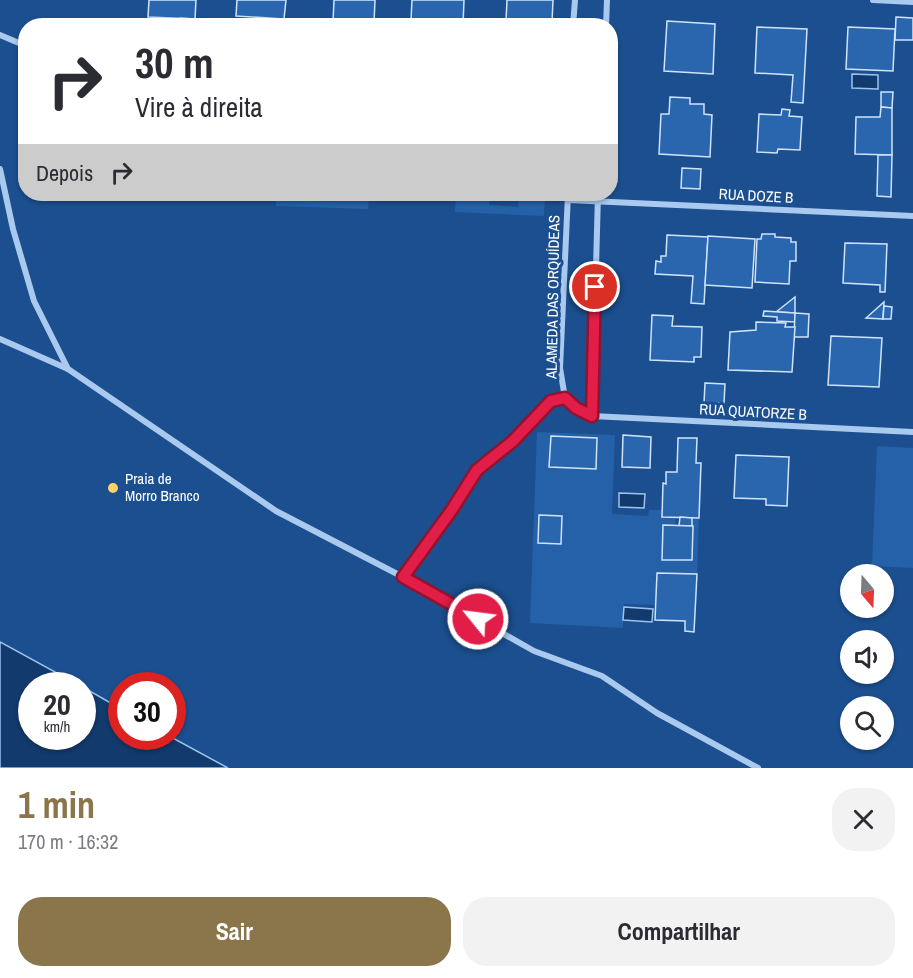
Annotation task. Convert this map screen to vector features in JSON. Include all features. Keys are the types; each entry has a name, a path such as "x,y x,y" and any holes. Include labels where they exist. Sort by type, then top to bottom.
{"street":[{"path":"574,18 575,0"},
{"path":"606,18 607,0"},
{"path":"873,0 913,2"},
{"path":"0,34 18,42"},
{"path":"0,169 13,229 34,301 68,369"},
{"name":"RUA DOZE B","path":"618,198 913,216"},
{"name":"ALAMEDA DAS ORQUÍDEAS","path":"568,201 560,368 565,398 576,408 592,416"},
{"path":"592,416 598,201"},
{"path":"0,339 68,369 276,511 403,577 534,651 602,676 657,713 758,768"},
{"path":"403,577 451,511 477,470 513,441 551,401 565,398"},
{"name":"RUA QUATORZE B","path":"592,416 913,432"}],"shaded area":[{"path":"852,74 878,75 878,89 852,88"},
{"path":"276,201 369,201 368,209 276,206"},
{"path":"456,201 489,201 489,205 518,207 518,201 545,201 544,216 455,212"},
{"path":"537,432 615,435 612,514 648,516 649,510 662,510 662,517 676,517 675,525 664,525 663,560 692,560 692,518 699,518 697,574 658,573 656,605 624,604 623,628 530,623"},
{"path":"877,446 913,448 913,568 894,567 894,564 872,564"},
{"path":"619,493 645,494 644,508 619,507"},
{"path":"624,607 653,609 652,622 623,620"},
{"path":"0,642 55,672 18,672 18,750 96,750 96,695 108,701 108,750 186,750 186,745 228,768 0,768"}],"building":[{"path":"149,0 196,0 195,18 148,17"},
{"path":"237,0 286,0 284,18 236,16"},
{"path":"334,0 375,0 374,18 333,18"},
{"path":"412,0 464,0 463,18 411,18"},
{"path":"507,0 553,0 552,18 506,18"},
{"path":"896,17 913,18 913,40 895,40"},
{"path":"667,21 715,24 713,74 664,71"},
{"path":"757,27 807,29 803,103 791,102 793,75 755,73"},
{"path":"848,27 895,29 893,71 846,69"},
{"path":"881,92 893,92 892,108 881,107"},
{"path":"670,97 690,98 690,104 704,104 704,114 712,115 710,157 659,154 661,114 669,114"},
{"path":"881,107 892,108 892,155 855,154 856,117 880,117"},
{"path":"782,109 790,110 789,116 802,117 800,150 778,149 777,153 757,152 759,114 781,115"},
{"path":"878,155 892,155 891,197 877,196"},
{"path":"682,168 701,169 700,189 681,188"},
{"path":"762,234 775,234 775,237 791,238 791,242 796,242 796,261 790,261 789,284 755,282 757,239 761,239"},
{"path":"667,235 708,237 704,304 691,303 693,276 655,274 656,261 661,262 661,256 666,256"},
{"path":"708,236 755,239 752,288 705,285"},
{"path":"845,243 887,244 885,292 880,292 880,285 843,283"},
{"path":"795,297 795,313 776,312"},
{"path":"884,302 883,319 866,318"},
{"path":"884,306 892,307 891,319 883,319"},
{"path":"764,311 795,313 795,322 777,321 777,317 763,316"},
{"path":"795,313 809,314 808,337 794,337"},
{"path":"652,315 673,316 672,326 702,327 701,357 694,357 694,362 650,360"},
{"path":"756,322 786,323 785,327 795,327 792,372 728,370 730,332 756,330"},
{"path":"831,336 882,338 879,387 828,385"},
{"path":"705,383 725,384 724,403 704,403"},
{"path":"623,435 651,437 650,468 622,467"},
{"path":"551,436 597,438 596,469 549,467"},
{"path":"678,438 697,438 696,463 701,463 699,518 662,517 663,483 666,484 666,472 677,472"},
{"path":"736,455 789,457 787,506 766,505 766,499 734,498"},
{"path":"539,515 562,516 561,544 538,543"},
{"path":"680,517 692,518 692,526 679,526"},
{"path":"663,525 693,526 692,560 662,560"},
{"path":"657,573 697,574 694,632 685,631 685,621 655,620"}],"place":[{"name":"Praia de Morro Branco","path":"113,488"}],"route":[{"path":"478,619 403,577 451,511 477,470 513,441 551,401 565,398 576,408 592,416 595,287"}]}
